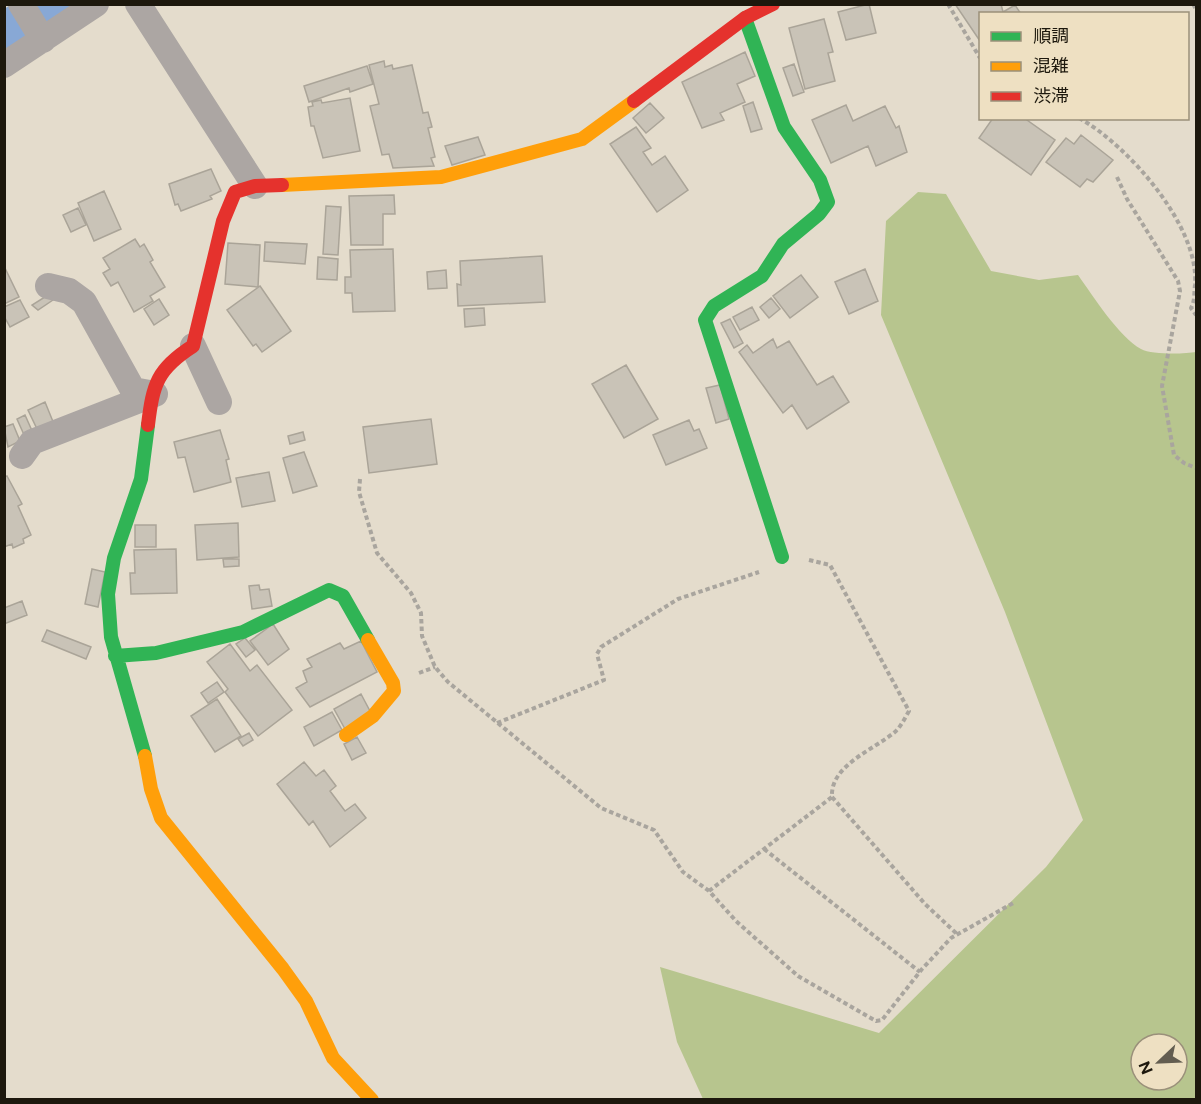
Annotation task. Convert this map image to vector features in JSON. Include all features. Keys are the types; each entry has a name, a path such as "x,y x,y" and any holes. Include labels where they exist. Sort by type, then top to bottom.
{"street":[{"path":"21,4 40,35"},
{"path":"4,65 40,35 96,4"},
{"path":"138,4 255,186"},
{"path":"219,402 193,346 223,221 236,192 255,186 347,184 441,177 582,139 745,18 773,4"},
{"path":"745,18 784,127 820,180 828,202 819,214 783,244 762,276 714,306 705,320 782,557"},
{"path":"48,286 69,291 84,302 133,390 155,394"},
{"path":"193,346 170,361 150,410 143,470 111,572 108,632 142,739 153,800 162,818 283,969 306,1001 333,1058 372,1100"},
{"path":"22,456 32,442 155,394"},
{"path":"115,656 156,653 243,632 329,590 343,596 393,683 394,691 378,714 365,725 346,735"}],"path":[{"path":"948,4 979,55"},
{"path":"1193,4 1197,9"},
{"path":"1082,120 1107,136 1152,182 1182,229 1195,262 1191,308 1197,315"},
{"path":"1117,177 1127,199 1178,281 1180,291 1162,386 1174,455 1184,463 1197,468"},
{"path":"360,478 359,492 378,553 411,593 421,613 422,636 435,667 448,682 601,808 654,830 683,873 709,891 736,921 798,976 876,1021 882,1020 920,972 957,934 1015,902"},
{"path":"497,723 604,680 597,654 601,647 678,599 758,573 782,557 830,565 909,711 898,730 841,771 831,786 832,797 925,904 957,934"},
{"path":"709,891 832,797"},
{"path":"764,849 920,972"}],"green space":[{"path":"918,192 946,194 991,271 1039,280 1078,275 1115,326 1141,349 1177,354 1196,352 1196,1099 703,1099 677,1042 660,967 879,1033 1046,867 1083,820 1005,612 881,315 886,221"}],"building":[{"path":"869,4 876,33 846,40 838,12"},
{"path":"955,4 1001,4 1003,12 979,12 979,40"},
{"path":"1015,5 1020,12 1003,12"},
{"path":"824,19 833,52 828,53 835,81 805,89 789,28"},
{"path":"745,52 755,76 737,84 745,102 720,113 724,120 702,128 682,82"},
{"path":"384,61 385,67 392,65 393,69 412,65 423,113 428,112 432,127 428,128 435,157 431,158 434,166 393,168 389,154 382,155 370,106 379,104 369,65"},
{"path":"794,64 804,92 793,96 783,68"},
{"path":"367,66 373,84 350,92 349,88 309,102 304,86"},
{"path":"350,98 360,151 323,158 314,126 311,126 308,107 313,106 312,102 321,100 322,103"},
{"path":"753,102 762,129 751,132 743,106"},
{"path":"650,103 664,118 646,133 633,118"},
{"path":"846,105 853,121 885,106 896,128 899,126 907,152 876,166 868,146 831,163 812,120"},
{"path":"992,120 1027,120 1055,140 1031,175 979,138"},
{"path":"636,127 651,148 643,152 652,165 665,156 688,190 657,212 610,144"},
{"path":"1081,135 1113,160 1093,182 1087,179 1080,187 1046,162 1066,138 1074,144"},
{"path":"478,137 485,155 452,165 445,146"},
{"path":"211,169 221,191 210,196 212,199 181,211 178,204 175,205 169,184"},
{"path":"104,191 121,229 94,241 78,203"},
{"path":"394,195 395,214 383,214 383,245 351,245 349,196"},
{"path":"326,206 341,207 338,255 323,254"},
{"path":"78,208 86,225 71,232 63,215"},
{"path":"135,239 140,247 144,244 153,260 150,262 165,287 150,296 153,301 134,312 118,282 111,286 103,273 110,269 103,258"},
{"path":"265,242 307,244 305,264 264,261"},
{"path":"228,243 260,245 258,287 225,284"},
{"path":"393,249 395,311 353,312 352,293 345,293 345,277 351,277 350,250"},
{"path":"542,256 545,302 458,306 457,284 461,285 460,261"},
{"path":"318,257 338,259 337,280 317,279"},
{"path":"4,266 19,297 4,304"},
{"path":"865,269 878,301 849,314 835,282"},
{"path":"446,270 447,288 428,289 427,272"},
{"path":"801,275 818,297 790,318 773,296"},
{"path":"260,286 291,331 262,352 256,344 253,346 227,310"},
{"path":"48,295 53,300 38,310 32,305"},
{"path":"771,298 780,309 769,318 760,307"},
{"path":"159,299 169,315 154,325 144,309"},
{"path":"20,300 29,317 10,327 4,316 4,307"},
{"path":"752,307 759,320 740,330 733,317"},
{"path":"484,308 485,325 465,327 464,309"},
{"path":"730,319 743,343 734,348 721,323"},
{"path":"773,339 777,348 789,341 817,385 833,376 849,402 807,429 792,405 783,413 739,352 747,345 753,353"},
{"path":"626,365 658,419 624,438 592,384"},
{"path":"720,385 729,419 716,423 706,388"},
{"path":"45,402 54,424 38,431 28,410"},
{"path":"25,415 33,433 25,437 17,419"},
{"path":"431,419 437,464 369,473 363,427"},
{"path":"689,420 694,431 699,429 707,448 666,465 653,435"},
{"path":"13,424 20,441 8,447 4,427"},
{"path":"220,430 229,459 226,460 231,482 194,492 185,457 178,458 174,442"},
{"path":"303,432 305,440 290,444 288,436"},
{"path":"304,452 317,486 293,493 283,458"},
{"path":"269,472 275,501 242,507 236,478"},
{"path":"7,476 22,504 18,506 31,535 23,539 24,543 13,548 12,544 4,547 4,477"},
{"path":"238,523 239,557 197,560 195,525"},
{"path":"135,525 156,525 156,547 135,547"},
{"path":"176,549 177,593 131,594 130,573 135,573 134,550"},
{"path":"223,559 239,559 239,566 224,567"},
{"path":"92,569 105,572 98,607 85,604"},
{"path":"259,585 260,590 269,589 272,606 252,609 249,586"},
{"path":"22,601 27,615 4,624 4,608"},
{"path":"273,624 289,649 268,665 250,641"},
{"path":"47,630 91,647 86,659 42,641"},
{"path":"245,638 255,650 246,657 236,644"},
{"path":"361,641 377,672 310,707 296,688 307,682 303,671 312,667 307,659 340,643 344,649"},
{"path":"230,644 250,671 257,665 292,710 258,736 225,692 228,689 207,662"},
{"path":"217,682 224,692 208,703 201,693"},
{"path":"361,694 371,713 345,729 334,709"},
{"path":"217,699 241,736 215,752 191,716"},
{"path":"332,712 342,730 314,746 304,727"},
{"path":"249,733 253,740 243,746 238,739"},
{"path":"357,737 366,753 352,760 344,744"},
{"path":"304,762 316,776 324,770 336,786 330,791 345,811 355,804 366,818 330,847 313,821 309,825 277,784"}],"waterway":[{"path":"4,36 50,4"}],"traffic: fast":[{"path":"745,18 784,127 820,180 828,202 819,214 783,244 762,276 714,306 705,320 782,557"},
{"path":"145,756 111,637 108,594 114,558 141,479 148,425"},
{"path":"115,656 156,653 243,632 329,590 343,596 368,640"}],"traffic: slow":[{"path":"282,185 441,177 582,139 634,101"},
{"path":"346,735 373,716 394,691 393,683 368,640"},
{"path":"145,756 151,789 161,818 283,969 306,1001 333,1058 372,1100"}],"traffic: jam":[{"path":"634,101 745,18 773,4"},
{"path":"148,425 155,388 164,370 193,346 223,221 235,192 255,186 282,185"}]}
